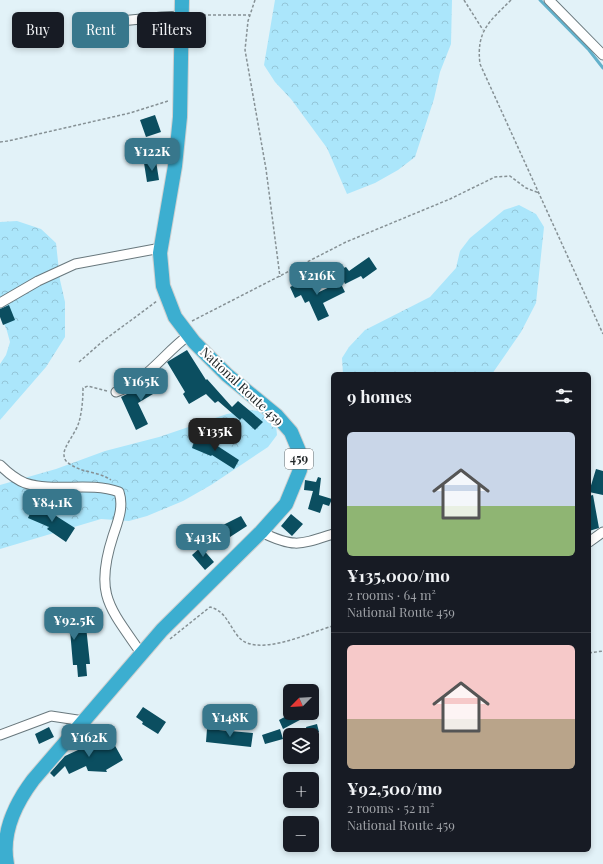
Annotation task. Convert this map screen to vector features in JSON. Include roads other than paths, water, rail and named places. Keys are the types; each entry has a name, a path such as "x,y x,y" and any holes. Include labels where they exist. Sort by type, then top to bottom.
{"highway":[{"name":"National Route 459","path":"182,0 182,12"},
{"name":"National Route 459","path":"7,864 8,834 11,817 33,780 141,653 185,605 261,532 286,504 300,470 299,451 291,432 277,416 227,375 186,331 176,317 163,286 160,248 175,166 180,99 181,48"}],"street":[{"path":"549,0 603,56"},
{"path":"0,303 38,281 75,264 160,248"},
{"path":"116,392 128,388 139,381 173,347 186,331"},
{"path":"0,465 11,475 23,482 36,486 98,486 120,492 122,499 120,514 107,554 104,578 106,594 119,621 141,653"},
{"path":"261,532 281,542 294,544 308,542 331,535"},
{"path":"591,541 603,532"},
{"path":"0,735 44,717 65,717 84,721"}],"waterway":[{"path":"540,0 589,50 603,68"}]}
